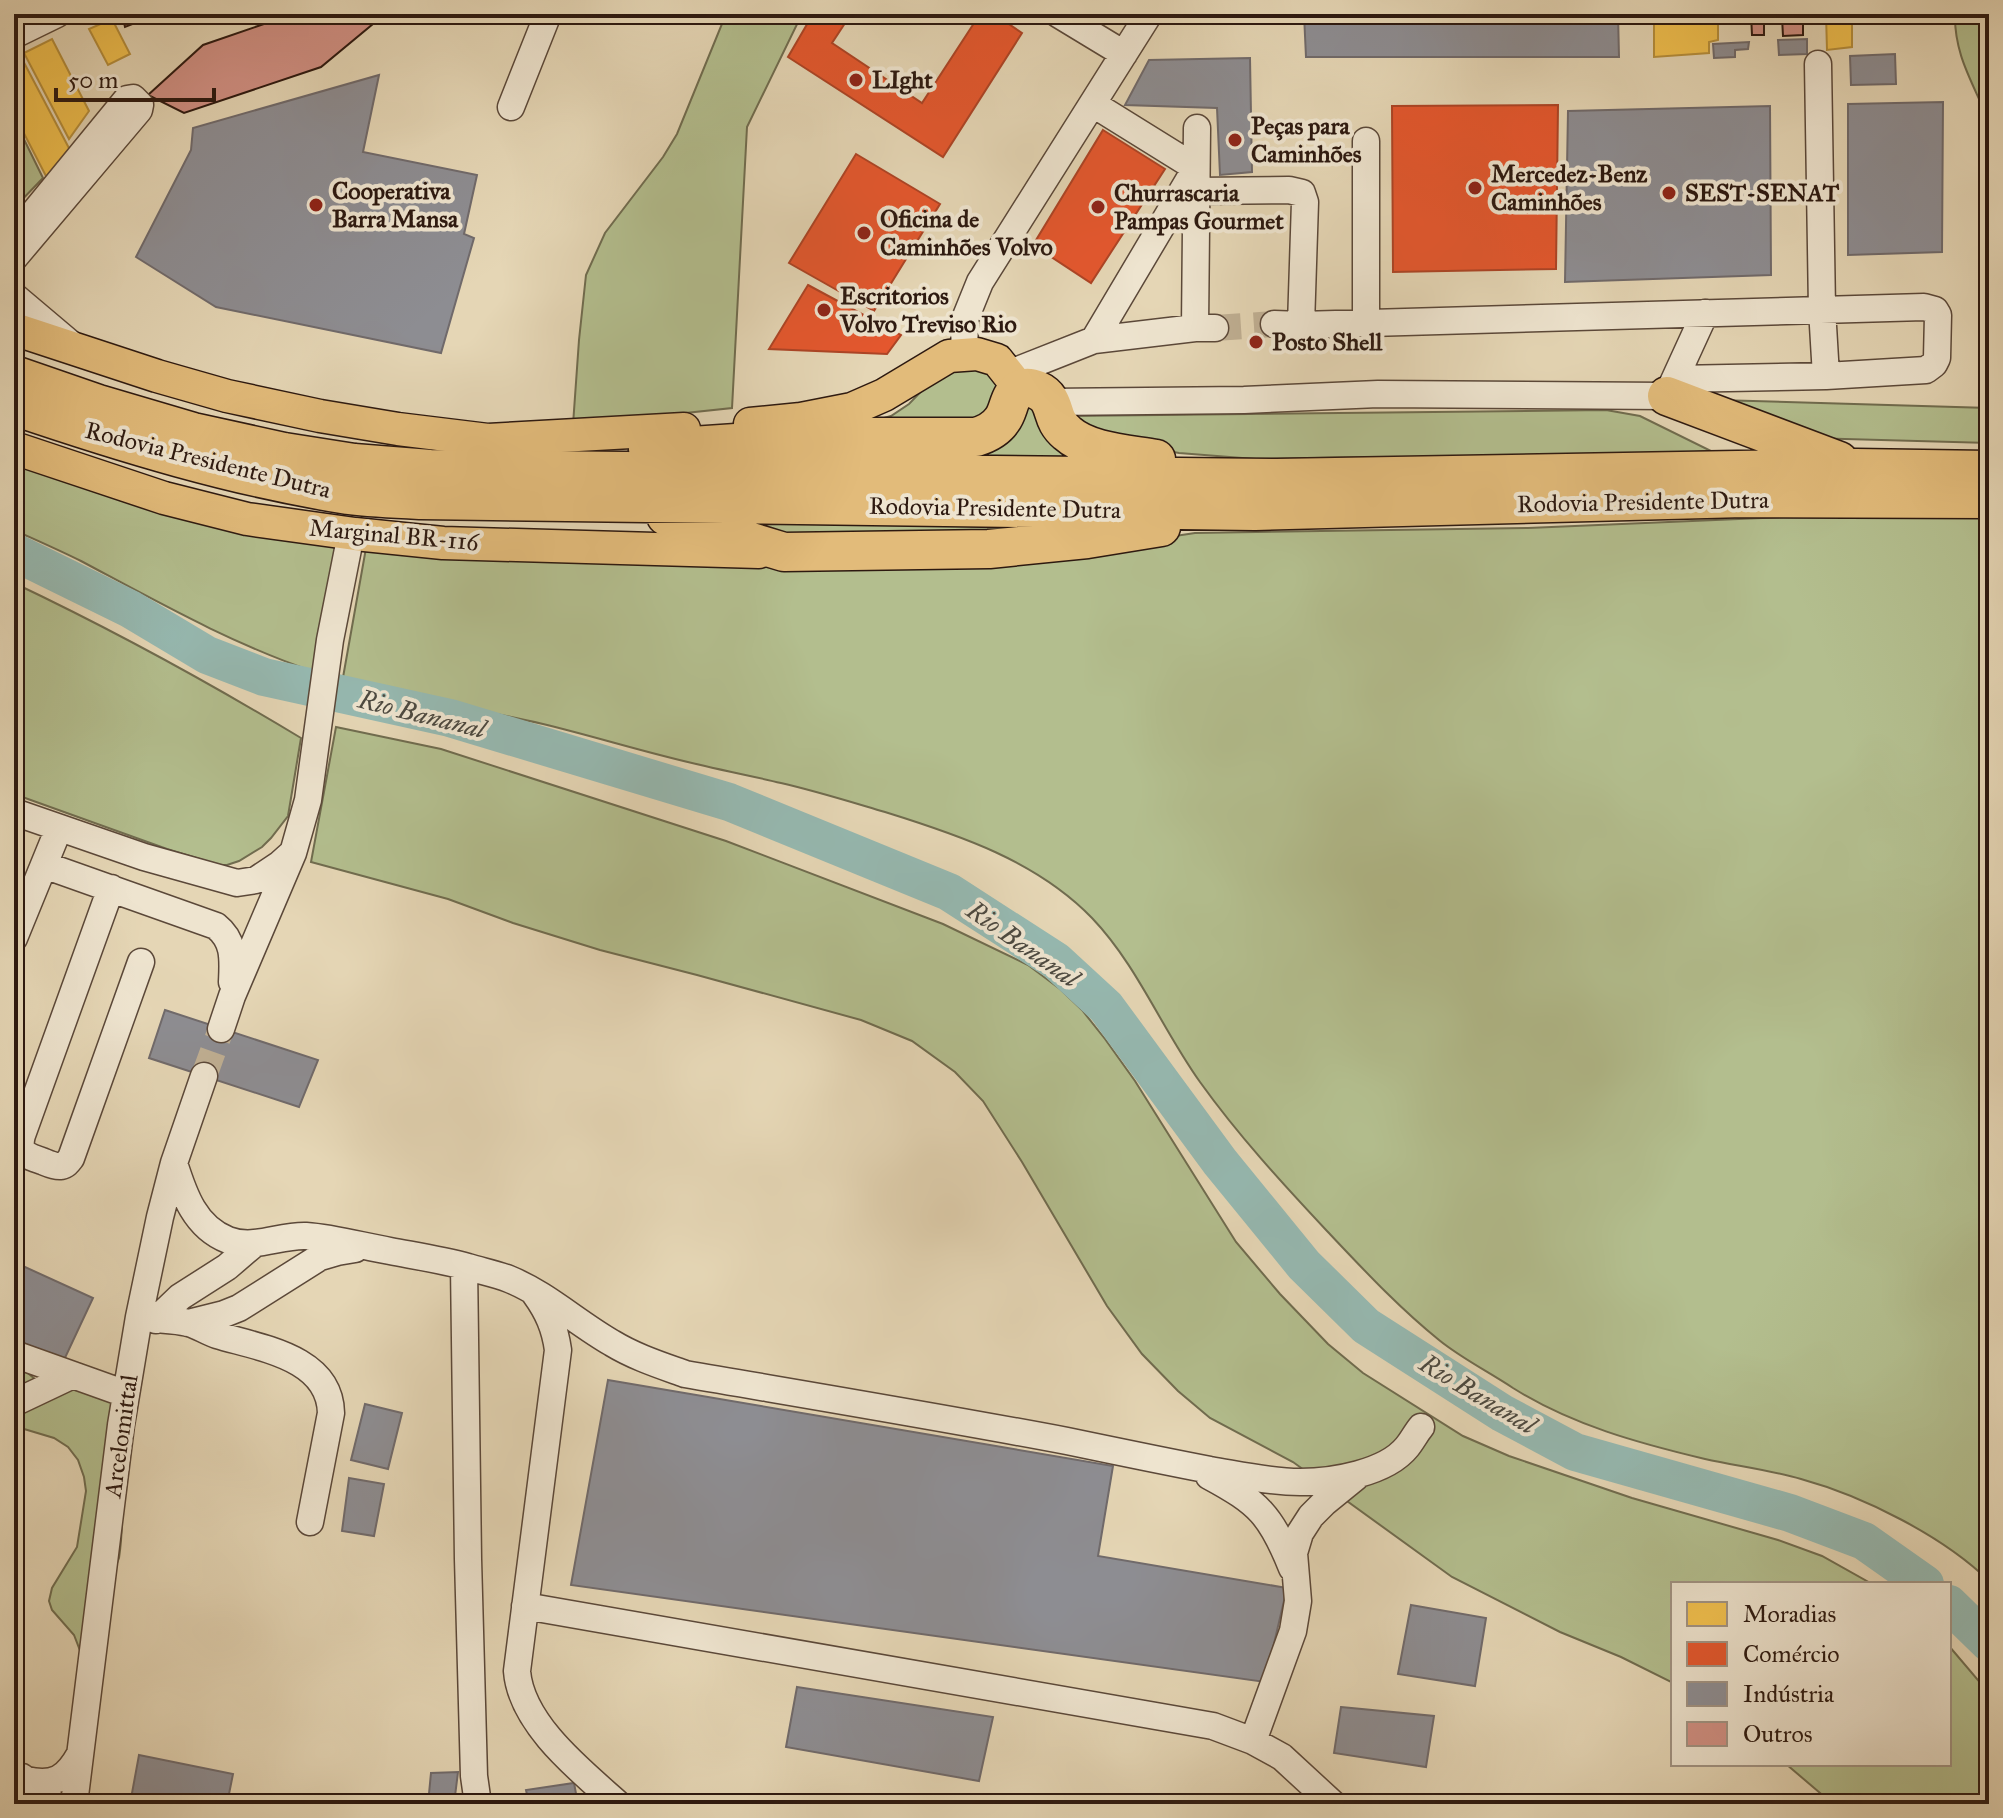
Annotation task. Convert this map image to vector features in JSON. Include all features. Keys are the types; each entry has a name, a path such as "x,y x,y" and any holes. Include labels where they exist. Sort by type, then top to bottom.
{"highway":[{"name":"Rodovia Presidente Dutra","path":"14,375 193,432 284,452 354,463 430,469 1277,478 1856,468 1989,470"},
{"path":"1671,387 1856,468"},
{"path":"524,470 676,446 824,437 976,437 1001,421 1012,398 1026,388 1065,432 1092,447 1277,478"},
{"name":"Rodovia Presidente Dutra","path":"14,406 171,456 254,477 351,495 421,500 1255,511 1744,498 1989,499"},
{"path":"625,503 784,552 1020,547 1255,511"}],"main road":[{"path":"14,329 199,388 304,413 488,440 801,419 852,409 884,395 949,356 964,354 997,360 1026,388"},
{"name":"Marginal BR-116","path":"14,448 164,498 219,512 353,534 443,543 784,552"}],"street":[{"path":"14,35 57,14"},
{"path":"511,107 548,14"},
{"path":"1058,14 1124,54"},
{"path":"964,354 965,319 980,282 1149,14"},
{"path":"1818,64 1826,376"},
{"path":"14,237 127,99 133,98 140,105 139,110 14,258"},
{"path":"1093,104 1196,179 1302,193 1305,202 1301,325"},
{"path":"1094,340 1205,328 1196,179 1197,128"},
{"path":"1366,141 1366,323"},
{"path":"1026,388 1094,340 1196,179"},
{"path":"14,296 81,352"},
{"path":"1026,388 1244,400 1671,387 1923,371 1936,361 1938,355 1938,315 1928,307 1274,324"},
{"path":"1671,387 1705,313"},
{"path":"221,1029 293,853 308,800 330,640 353,534"},
{"path":"14,812 144,857 237,883 256,880 293,853"},
{"path":"14,938 59,828"},
{"path":"44,865 222,931 231,948 232,996"},
{"path":"111,888 22,1135 21,1150 27,1156 58,1167 71,1158 141,962"},
{"name":"Arcelomittal","path":"74,1804 126,1394 147,1319 160,1217 174,1163 204,1076"},
{"path":"174,1163 192,1211 206,1226 229,1241 254,1244 303,1236 464,1266 508,1279 533,1291 613,1344 685,1374 977,1424 1280,1481 1330,1480 1362,1473 1396,1458 1421,1427"},
{"path":"147,1319 227,1267 254,1244"},
{"path":"188,1323 239,1308 320,1257 372,1247"},
{"path":"464,1266 468,1559 474,1776 478,1804"},
{"path":"533,1291 547,1310 558,1350 517,1671 519,1687 547,1734 578,1768 618,1804"},
{"path":"147,1319 188,1323 285,1356 309,1369 326,1386 331,1399 331,1413 310,1522"},
{"path":"14,1354 126,1394"},
{"path":"14,1403 73,1375"},
{"path":"1188,1465 1248,1498 1263,1512 1275,1529 1295,1575"},
{"path":"1253,1741 1293,1631 1298,1601 1294,1553 1300,1533 1324,1503 1362,1473"},
{"path":"525,1606 1213,1726 1253,1741 1282,1757 1333,1804"},
{"path":"20,1774 44,1783 57,1780 67,1773 80,1754"},
{"path":"20,1774 54,1804"}],"green space":[{"path":"726,14 802,14 747,127 732,408 573,425 586,275 605,233 677,134"},
{"path":"1955,14 1989,14 1989,122 1961,57"},
{"path":"14,119 43,178 14,208"},
{"path":"972,363 992,377 999,389 992,417 852,427 891,416 909,404 935,377"},
{"path":"1717,400 1989,408 1989,443 1809,438"},
{"path":"1031,406 1111,460 803,454 1027,408"},
{"path":"1606,410 1640,416 1711,451 1595,458 1255,459 1179,453 1108,440 1070,416"},
{"path":"14,460 338,547 315,672 225,635 14,530"},
{"path":"1880,513 1989,514 1989,1581 1949,1548 1876,1507 1825,1486 1705,1459 1582,1423 1535,1401 1448,1347 1367,1273 1245,1140 1186,1062 1108,936 1070,898 1022,865 941,830 807,790 543,724 342,683 366,548 1095,548 1195,533 1528,528"},
{"path":"700,518 1169,518 1059,536 793,539"},
{"path":"14,583 160,657 301,738 288,816 262,847 239,861 219,865 14,794"},
{"path":"336,727 441,749 726,841 943,924 1028,965 1082,1010 1135,1081 1236,1242 1328,1344 1363,1373 1463,1436 1509,1456 1632,1498 1778,1540 1822,1556 1868,1582 1671,1582 1671,1682 1560,1632 1452,1577 1293,1462 1210,1418 1178,1391 1142,1354 1107,1306 983,1101 955,1072 912,1041 861,1020 600,950 448,899 311,862"},
{"path":"14,1361 36,1380 111,1401 116,1416 122,1505 119,1558 81,1653 74,1635 52,1610 49,1601 52,1588 77,1547 86,1491 84,1477 78,1460 68,1447 54,1438 14,1426"},
{"path":"1951,1648 1989,1693 1989,1804 1833,1804 1788,1766 1951,1766"}],"building: Moradias":[{"path":"1718,14 1718,40 1709,42 1709,53 1654,57 1654,17"},
{"path":"1826,14 1852,14 1852,47 1827,50"},
{"path":"112,19 130,54 108,65 89,29"},
{"path":"52,39 89,111 69,139 24,53"},
{"path":"20,55 71,152 48,180 14,114 14,58"}],"building: Comércio":[{"name":"LIght","path":"813,14 851,14 832,43 922,103 980,14 994,14 1022,33 943,157 788,57"},
{"name":"Mercedez-Benz Caminhões","path":"1558,105 1556,269 1393,272 1392,106"},
{"name":"Churrascaria Pampas Gourmet","path":"1103,130 1165,169 1091,283 1033,245"},
{"name":"Oficina de Caminhões Volvo","path":"856,154 940,204 874,311 789,263"},
{"name":"Escritorios Volvo Treviso Rio","path":"808,285 901,335 887,354 769,349"}],"building: Indústria":[{"path":"1304,14 1618,14 1619,57 1306,57"},
{"path":"1807,39 1807,54 1779,55 1778,40"},
{"path":"1749,42 1748,49 1735,50 1735,57 1714,58 1713,44"},
{"path":"1895,54 1896,84 1851,85 1850,56"},
{"name":"Peças para Caminhões","path":"1250,58 1252,172 1220,175 1217,108 1125,105 1149,60"},
{"name":"Cooperativa Barra Mansa","path":"379,75 363,152 477,175 464,234 474,238 441,353 216,307 136,257 191,150 193,128"},
{"path":"1943,102 1942,252 1848,255 1848,104"},
{"name":"SEST-SENAT","path":"1770,106 1771,275 1565,282 1568,111"},
{"path":"165,1010 318,1060 299,1107 149,1058"},
{"path":"14,1262 93,1298 64,1360 14,1339"},
{"path":"608,1380 1113,1466 1098,1556 1287,1588 1265,1682 571,1585"},
{"path":"365,1404 402,1413 388,1469 351,1460"},
{"path":"349,1478 384,1484 374,1536 342,1531"},
{"path":"1411,1605 1486,1618 1475,1686 1398,1674"},
{"path":"797,1687 993,1717 979,1781 786,1747"},
{"path":"1341,1707 1434,1716 1426,1767 1334,1753"},
{"path":"139,1755 233,1774 227,1804 130,1804"},
{"path":"458,1772 454,1804 428,1804 431,1773"},
{"path":"574,1783 578,1804 529,1804 526,1790"},
{"path":"1151,1796 1204,1804 1150,1804"}],"building: Outros":[{"path":"122,14 158,14 125,27"},
{"path":"300,14 385,14 321,67 184,113 148,95 203,45 287,16 289,23"},
{"path":"1625,14 1651,14 1651,19 1625,19"},
{"path":"1751,14 1779,14 1779,23 1764,24 1764,35 1752,35"},
{"path":"1803,16 1803,35 1783,36 1782,17"}],"waterway":[{"name":"Rio Bananal","path":"14,552 130,609 207,655 264,677 450,718 729,802 949,892 1056,961 1106,1007 1220,1162 1304,1265 1366,1326 1502,1413 1575,1452 1790,1513 1864,1541 1922,1582"},
{"name":"Rio Bananal","path":"1951,1606 1989,1643"}],"tunnel":[{"path":"1215,328 1274,324"},
{"path":"204,1076 221,1029"}],"place":[{"name":"LIght","path":"856,80"},
{"name":"Peças para Caminhões","path":"1235,140"},
{"name":"Mercedez-Benz Caminhões","path":"1475,188"},
{"name":"SEST-SENAT","path":"1669,193"},
{"name":"Cooperativa Barra Mansa","path":"316,205"},
{"name":"Churrascaria Pampas Gourmet","path":"1098,207"},
{"name":"Oficina de Caminhões Volvo","path":"864,233"},
{"name":"Escritorios Volvo Treviso Rio","path":"824,310"},
{"name":"Posto Shell","path":"1256,342"}]}
